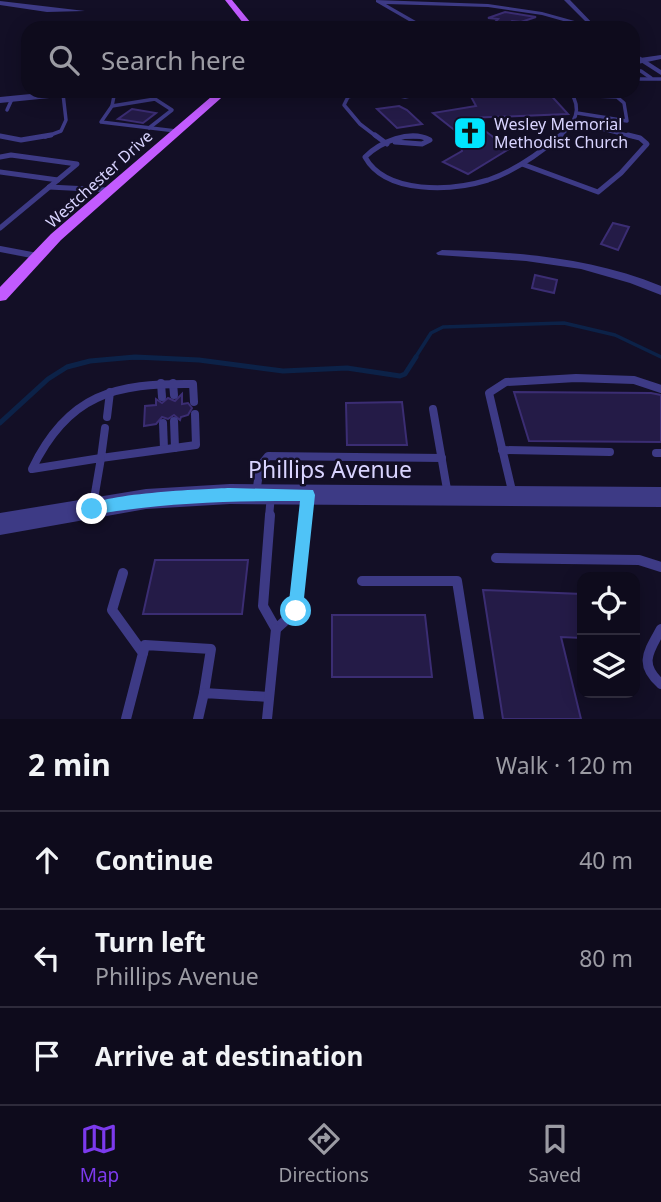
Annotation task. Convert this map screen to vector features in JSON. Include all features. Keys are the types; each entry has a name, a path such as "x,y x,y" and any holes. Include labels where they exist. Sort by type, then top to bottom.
{"main road":[{"path":"228,0 248,21"},
{"name":"Westchester Drive","path":"0,296 38,256 216,98"}],"street":[{"path":"567,0 588,21"},
{"path":"379,1 464,5 569,21"},
{"path":"379,1 413,21"},
{"path":"0,3 37,9 82,11"},
{"path":"558,18 580,14"},
{"path":"640,60 661,57"},
{"path":"640,58 661,73"},
{"path":"0,100 22,98"},
{"path":"442,253 552,258 626,276 661,291"},
{"name":"Phillips Avenue","path":"0,524 146,499 263,495 661,497"}],"lane":[{"path":"640,71 651,78"},
{"path":"640,79 661,79"},
{"path":"0,136 15,140 48,136 61,131 66,120 63,98"},
{"path":"114,98 102,122 176,131"},
{"path":"348,98 344,105 360,124 387,144"},
{"path":"395,142 398,138 419,135 430,140 422,144 395,142 371,150 365,157 367,166 374,174 398,182 465,184 500,175 544,149 572,122 578,107 574,98"},
{"path":"577,113 627,121 624,103 619,98"},
{"path":"7,110 12,99"},
{"path":"112,106 155,99 172,110 149,128"},
{"path":"522,164 598,192 621,173 647,144 640,138 572,122"},
{"path":"0,157 11,155 76,164 0,229"},
{"path":"0,172 58,180"},
{"path":"49,187 110,190"},
{"path":"0,249 38,256"},
{"path":"513,496 489,393 506,382 576,378 634,380 661,389"},
{"path":"161,383 162,397"},
{"path":"194,402 193,384 161,383 110,392 71,412 47,439 32,469 196,445 195,414"},
{"path":"173,383 174,395"},
{"path":"107,417 110,392"},
{"path":"433,409 448,496"},
{"path":"174,421 175,448"},
{"path":"163,423 164,449"},
{"path":"92,509 105,428"},
{"path":"502,450 610,452"},
{"path":"267,719 276,629 263,606 263,495 260,466 268,456 442,458"},
{"path":"276,629 296,611 308,495"},
{"path":"496,558 639,560 661,567"},
{"path":"123,573 112,610 143,653"},
{"path":"362,581 457,581 479,719"},
{"path":"661,629 647,658 647,668 652,677 661,684"},
{"path":"126,719 145,645 211,649 198,719"},
{"path":"204,693 269,697"}],"building":[{"path":"505,12 536,17 524,21 496,21 498,19 488,18"},
{"name":"Wesley Memorial Methodist Church","path":"472,98 553,98 568,114 468,118 509,149 468,174 443,162 462,151 457,132 433,113 476,106"},
{"path":"399,106 422,124 397,128 377,109"},
{"path":"132,109 156,113 143,123 118,119"},
{"path":"613,223 629,227 618,250 601,244"},
{"path":"535,275 557,280 554,293 532,288"},
{"path":"514,392 661,395 661,442 529,441"},
{"path":"182,394 182,404 188,403 192,408 188,415 180,420 174,415 168,419 162,417 156,424 144,426 145,406 156,405 156,399 162,403 168,398 175,401"},
{"path":"402,402 407,445 347,445 346,403"},
{"path":"155,560 248,560 242,614 143,614"},
{"path":"483,590 577,594 577,638 561,637 581,719 503,719"},
{"path":"332,615 425,615 432,677 332,677"}],"waterway":[{"path":"415,358 431,333 443,327 564,323 615,335 661,357"},
{"path":"156,358 199,360 283,371 347,368 400,376 405,374 416,357"},
{"path":"118,358 124,358"},
{"path":"0,423 48,379 67,367 90,361 124,358"},
{"path":"124,358 156,358"},
{"path":"124,358 156,358"},
{"path":"156,358 167,358"}],"place":[{"name":"Wesley Memorial Methodist Church","path":"470,133"}],"route":[{"path":"92,509 146,499 230,494 308,495 296,611"}]}
